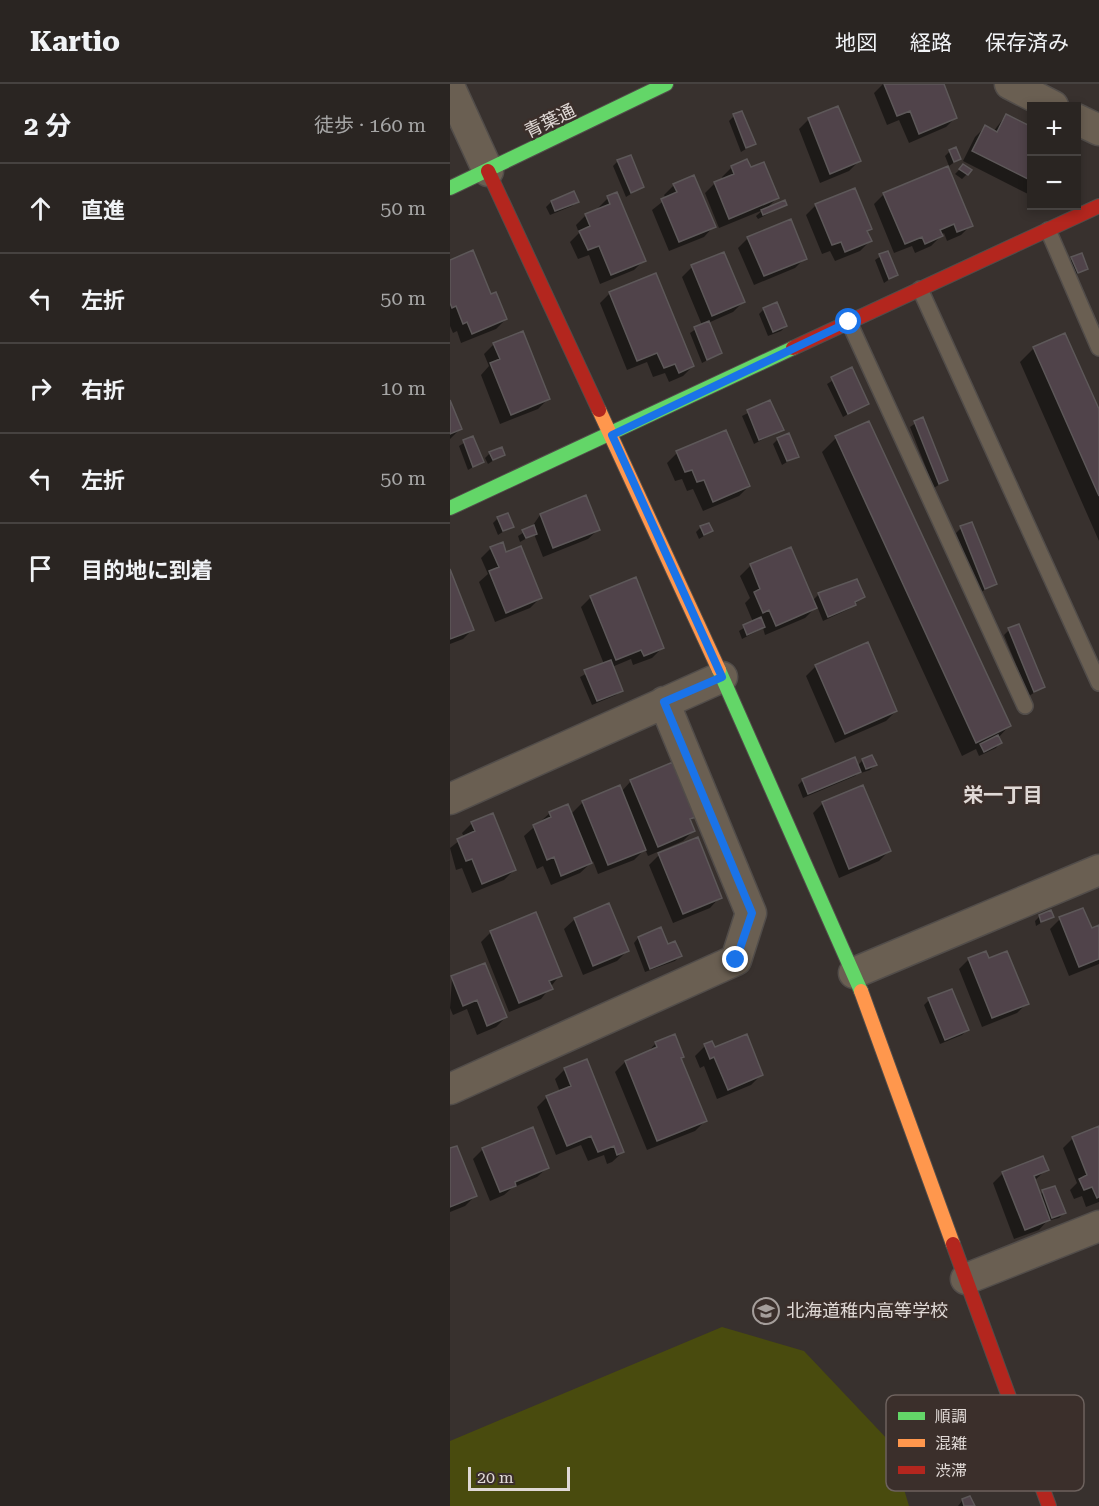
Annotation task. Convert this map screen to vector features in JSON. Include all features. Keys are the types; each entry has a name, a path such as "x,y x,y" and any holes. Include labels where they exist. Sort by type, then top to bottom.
{"street":[{"name":"青葉通","path":"450,188 666,84"},
{"path":"1010,84 1045,102"},
{"path":"450,88 612,435 854,973 1008,1395"},
{"path":"1081,120 1099,130"},
{"path":"450,508 612,435 1099,206"},
{"path":"450,799 722,677"},
{"path":"450,1089 736,960 752,913 664,702"},
{"path":"854,973 1099,870"},
{"path":"966,1279 1099,1226"},
{"path":"1044,1491 1049,1506"}],"lane":[{"path":"1048,230 1099,348"},
{"path":"920,290 1099,683"},
{"path":"849,322 1025,706"}],"shaded area":[{"name":"北海道稚内高等学校","path":"722,1327 804,1351 886,1438 886,1491 905,1491 909,1506 450,1506 450,1441"}],"building":[{"path":"884,84 944,84 957,118 919,134 910,111 897,116"},
{"path":"838,106 861,161 830,174 808,118"},
{"path":"742,111 756,144 746,148 733,114"},
{"path":"1006,114 1027,124 1027,178 972,151 985,125 997,132"},
{"path":"956,147 961,159 954,162 949,150"},
{"path":"631,155 644,187 631,193 617,160"},
{"path":"747,159 751,167 764,162 779,198 729,219 714,182 734,174 731,166"},
{"path":"963,164 972,170 968,175 959,169"},
{"path":"948,166 973,226 957,232 954,224 940,230 943,236 925,244 922,237 905,244 883,193"},
{"path":"694,175 716,227 679,242 661,199 677,192 673,184"},
{"path":"855,188 872,229 867,231 872,241 845,252 841,242 832,245 815,204"},
{"path":"574,191 579,202 555,211 551,201"},
{"path":"617,192 646,261 611,275 599,246 588,250 579,231 590,226 585,214 610,204 607,196"},
{"path":"785,200 787,205 763,215 761,210"},
{"path":"791,219 807,259 764,276 747,237"},
{"path":"473,250 491,294 496,292 507,319 472,334 467,322 463,324 456,306 452,308 450,303 450,260"},
{"path":"888,251 898,275 889,279 879,254"},
{"path":"724,252 745,302 712,316 691,265"},
{"path":"1082,253 1088,269 1078,273 1071,257"},
{"path":"656,273 694,366 679,373 675,364 664,368 657,353 637,361 609,292"},
{"path":"777,302 787,326 773,332 763,308"},
{"path":"709,321 722,353 707,360 694,327"},
{"path":"523,331 550,399 511,415 490,363 500,359 493,343"},
{"path":"1065,333 1099,409 1099,496 1033,347"},
{"path":"852,367 869,404 848,414 831,377"},
{"path":"450,400 462,429 450,434"},
{"path":"770,400 784,430 759,440 747,410"},
{"path":"923,417 948,480 939,484 914,421"},
{"path":"869,421 1011,726 976,743 835,436"},
{"path":"726,430 750,486 713,502 704,480 697,482 692,470 685,472 676,451"},
{"path":"789,433 799,457 787,461 777,438"},
{"path":"473,436 484,462 473,467 463,440"},
{"path":"502,447 505,455 493,460 489,452"},
{"path":"586,495 600,530 553,548 540,514"},
{"path":"508,513 514,527 503,531 497,517"},
{"path":"972,522 997,584 985,589 960,526"},
{"path":"709,523 713,531 704,535 700,526"},
{"path":"534,525 537,534 526,538 522,530"},
{"path":"503,542 506,552 521,546 542,598 506,613 489,571 499,567 490,547"},
{"path":"791,547 817,608 776,626 769,610 763,613 754,592 760,589 750,564"},
{"path":"450,569 474,630 450,639"},
{"path":"636,577 664,648 644,656 641,650 616,660 590,596"},
{"path":"857,579 865,597 855,602 856,605 828,617 818,593"},
{"path":"761,617 765,627 747,635 743,625"},
{"path":"1019,624 1045,687 1034,692 1008,628"},
{"path":"868,642 897,711 845,734 815,665"},
{"path":"611,660 623,691 597,701 584,670"},
{"path":"998,735 1002,743 984,752 980,744"},
{"path":"872,755 877,765 866,769 862,759"},
{"path":"855,757 861,772 808,794 802,779"},
{"path":"673,762 696,817 690,819 695,831 658,847 630,780"},
{"path":"620,785 646,850 608,865 582,801"},
{"path":"863,785 891,851 849,869 822,802"},
{"path":"568,804 592,863 561,876 554,857 547,860 533,825 551,817 549,812"},
{"path":"493,813 516,870 482,884 472,859 466,861 457,839 475,831 471,822"},
{"path":"698,837 722,898 683,914 658,853"},
{"path":"609,903 629,951 593,966 574,918"},
{"path":"1083,908 1092,928 1099,925 1099,959 1079,967 1059,917"},
{"path":"1051,910 1054,917 1041,922 1039,915"},
{"path":"536,912 562,976 549,981 553,989 519,1003 490,931"},
{"path":"661,927 668,944 675,941 682,956 650,969 638,937"},
{"path":"986,951 989,958 1007,951 1029,1004 992,1018 968,958"},
{"path":"485,963 507,1017 487,1026 477,1000 463,1006 451,976"},
{"path":"952,989 969,1030 945,1040 928,998"},
{"path":"675,1034 684,1057 681,1058 707,1121 657,1141 625,1061 657,1047 655,1042"},
{"path":"747,1034 763,1075 728,1090 714,1057 710,1059 704,1044 712,1041 715,1047"},
{"path":"587,1059 624,1152 617,1155 614,1146 598,1152 591,1136 567,1146 546,1096 571,1086 564,1068"},
{"path":"1099,1126 1099,1197 1097,1198 1092,1187 1084,1190 1079,1179 1087,1175 1072,1137"},
{"path":"533,1127 549,1168 515,1182 516,1186 500,1192 482,1148"},
{"path":"457,1146 477,1196 450,1207 450,1148"},
{"path":"1043,1156 1049,1170 1034,1176 1050,1220 1025,1230 1002,1172"},
{"path":"1055,1186 1066,1213 1052,1218 1042,1190"},
{"path":"970,1496 975,1506 964,1506 962,1499"}],"traffic: fast":[{"path":"450,188 666,84"},
{"path":"450,508 793,348"},
{"path":"719,670 861,991"}],"traffic: slow":[{"path":"599,410 719,670"},
{"path":"861,991 953,1244"}],"traffic: jam":[{"path":"488,171 599,410"},
{"path":"793,348 1099,206"},
{"path":"953,1244 1008,1395"},
{"path":"1044,1491 1049,1506"}],"place":[{"name":"北海道稚内高等学校","path":"766,1311"}],"district":[{"name":"栄一丁目","path":"1003,795"}],"route":[{"path":"736,960 752,913 664,702 722,677 612,435 849,322"}]}
